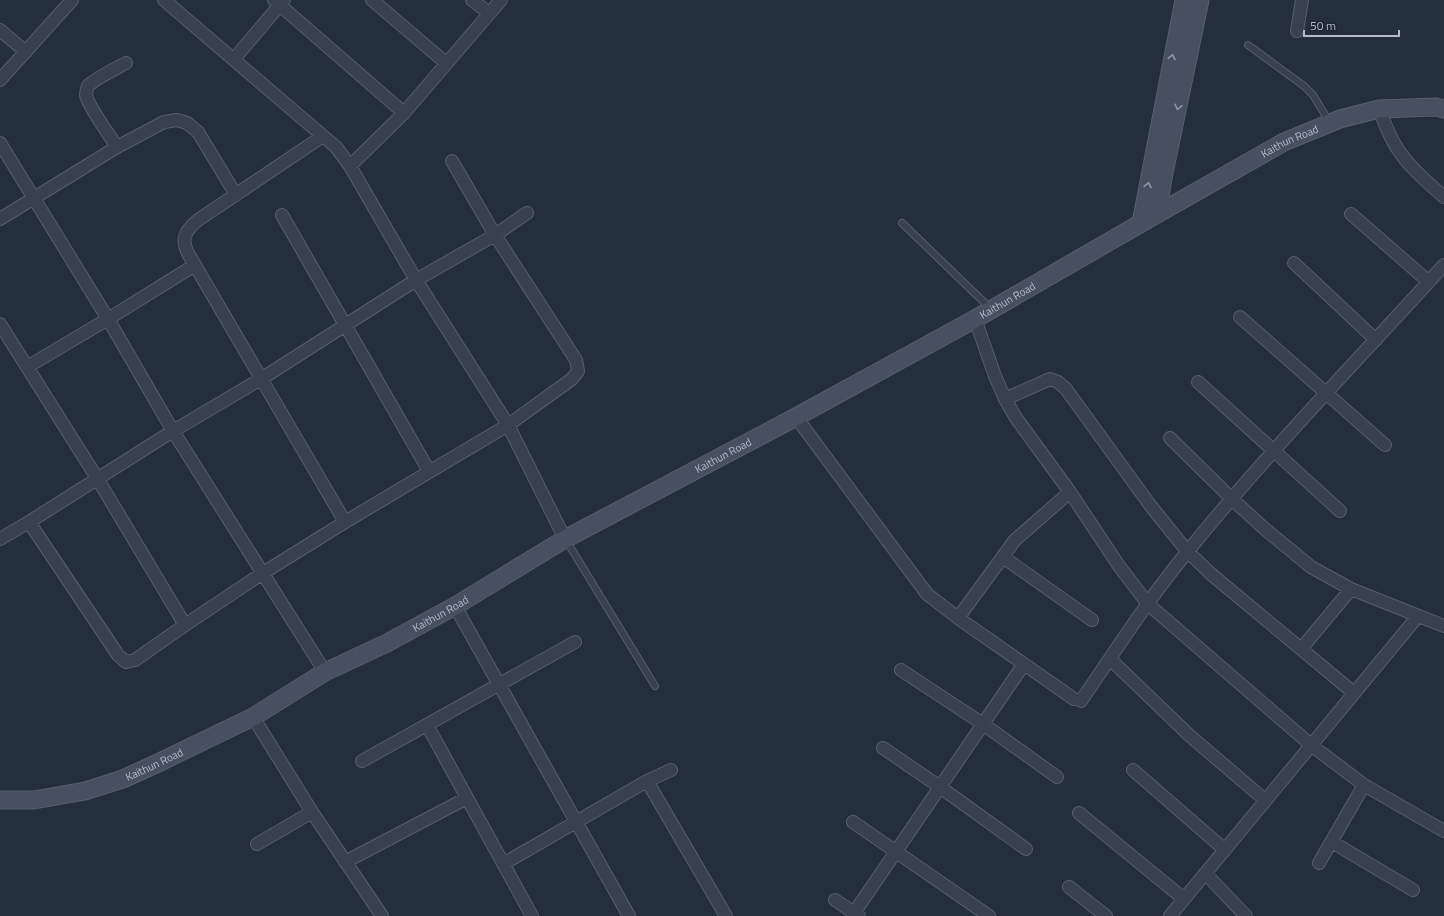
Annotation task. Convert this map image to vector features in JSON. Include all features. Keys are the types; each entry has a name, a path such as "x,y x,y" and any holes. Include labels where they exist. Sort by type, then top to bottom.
{"street":[{"path":"164,0 336,147 350,166 416,280 508,425 565,539"},
{"path":"372,0 446,63"},
{"path":"472,0 489,13"},
{"path":"350,166 404,113 501,0"},
{"path":"1141,223 1184,0"},
{"path":"1157,214 1164,173 1200,0"},
{"path":"1297,31 1302,0"},
{"path":"0,80 69,1"},
{"path":"234,59 279,2 404,113"},
{"path":"0,30 26,52"},
{"path":"117,147 90,103 86,95 86,91 92,83 126,63"},
{"name":"Kaithun Road","path":"0,800 34,800 64,795 123,779 253,717 325,672 388,642 455,606 565,539 796,417 975,319 1284,142 1340,119 1379,109 1436,107 1444,109"},
{"path":"1379,109 1396,147 1405,160 1444,197"},
{"path":"0,219 117,147 164,122 176,120 183,121 198,132 236,195"},
{"path":"323,136 198,220 187,231 184,237 184,247 345,522"},
{"path":"0,143 108,319 173,431 325,672"},
{"path":"29,522 118,655 126,662 135,660 263,573 429,471 508,425 572,379 578,370 576,360 495,235 452,161"},
{"path":"0,538 29,522 173,431 261,379 416,280 495,235 527,213"},
{"path":"1351,214 1429,282"},
{"path":"282,215 429,471"},
{"path":"1294,263 1376,340"},
{"path":"27,367 195,265"},
{"path":"796,417 927,594 958,618 1078,700 1110,659 1148,604 1188,551 1274,451 1444,265"},
{"path":"1240,317 1385,446"},
{"path":"975,319 1005,399 1016,418 1070,492 1119,566 1148,604 1311,745 1364,785 1444,831"},
{"path":"0,324 97,478 185,625"},
{"path":"1005,399 1050,379 1058,382 1066,389 1150,505 1188,551 1211,574 1354,693"},
{"path":"1198,382 1340,511"},
{"path":"1170,438 1232,499 1266,530 1311,567 1351,589 1444,626"},
{"path":"958,618 1015,540 1070,492"},
{"path":"1004,557 1092,620"},
{"path":"1301,649 1351,589"},
{"path":"455,606 629,916"},
{"path":"1170,916 1418,616"},
{"path":"362,761 575,642"},
{"path":"1110,659 1190,736 1265,800"},
{"path":"835,900 856,914 896,851 1024,664"},
{"path":"901,670 983,724 1057,777"},
{"path":"253,717 312,812 382,916"},
{"path":"427,725 532,916"},
{"path":"883,748 1026,849"},
{"path":"503,864 647,782 671,770"},
{"path":"1133,770 1225,850"},
{"path":"647,782 726,916"},
{"path":"1319,863 1364,785"},
{"path":"345,862 467,798"},
{"path":"257,844 312,812"},
{"path":"1079,813 1184,899"},
{"path":"853,822 989,916"},
{"path":"1332,842 1413,890"},
{"path":"1205,874 1246,916"},
{"path":"1069,887 1106,916"}],"lane":[{"path":"1248,45 1304,86 1313,95 1330,123"},
{"path":"902,223 992,309"},
{"path":"565,539 655,686"}]}
